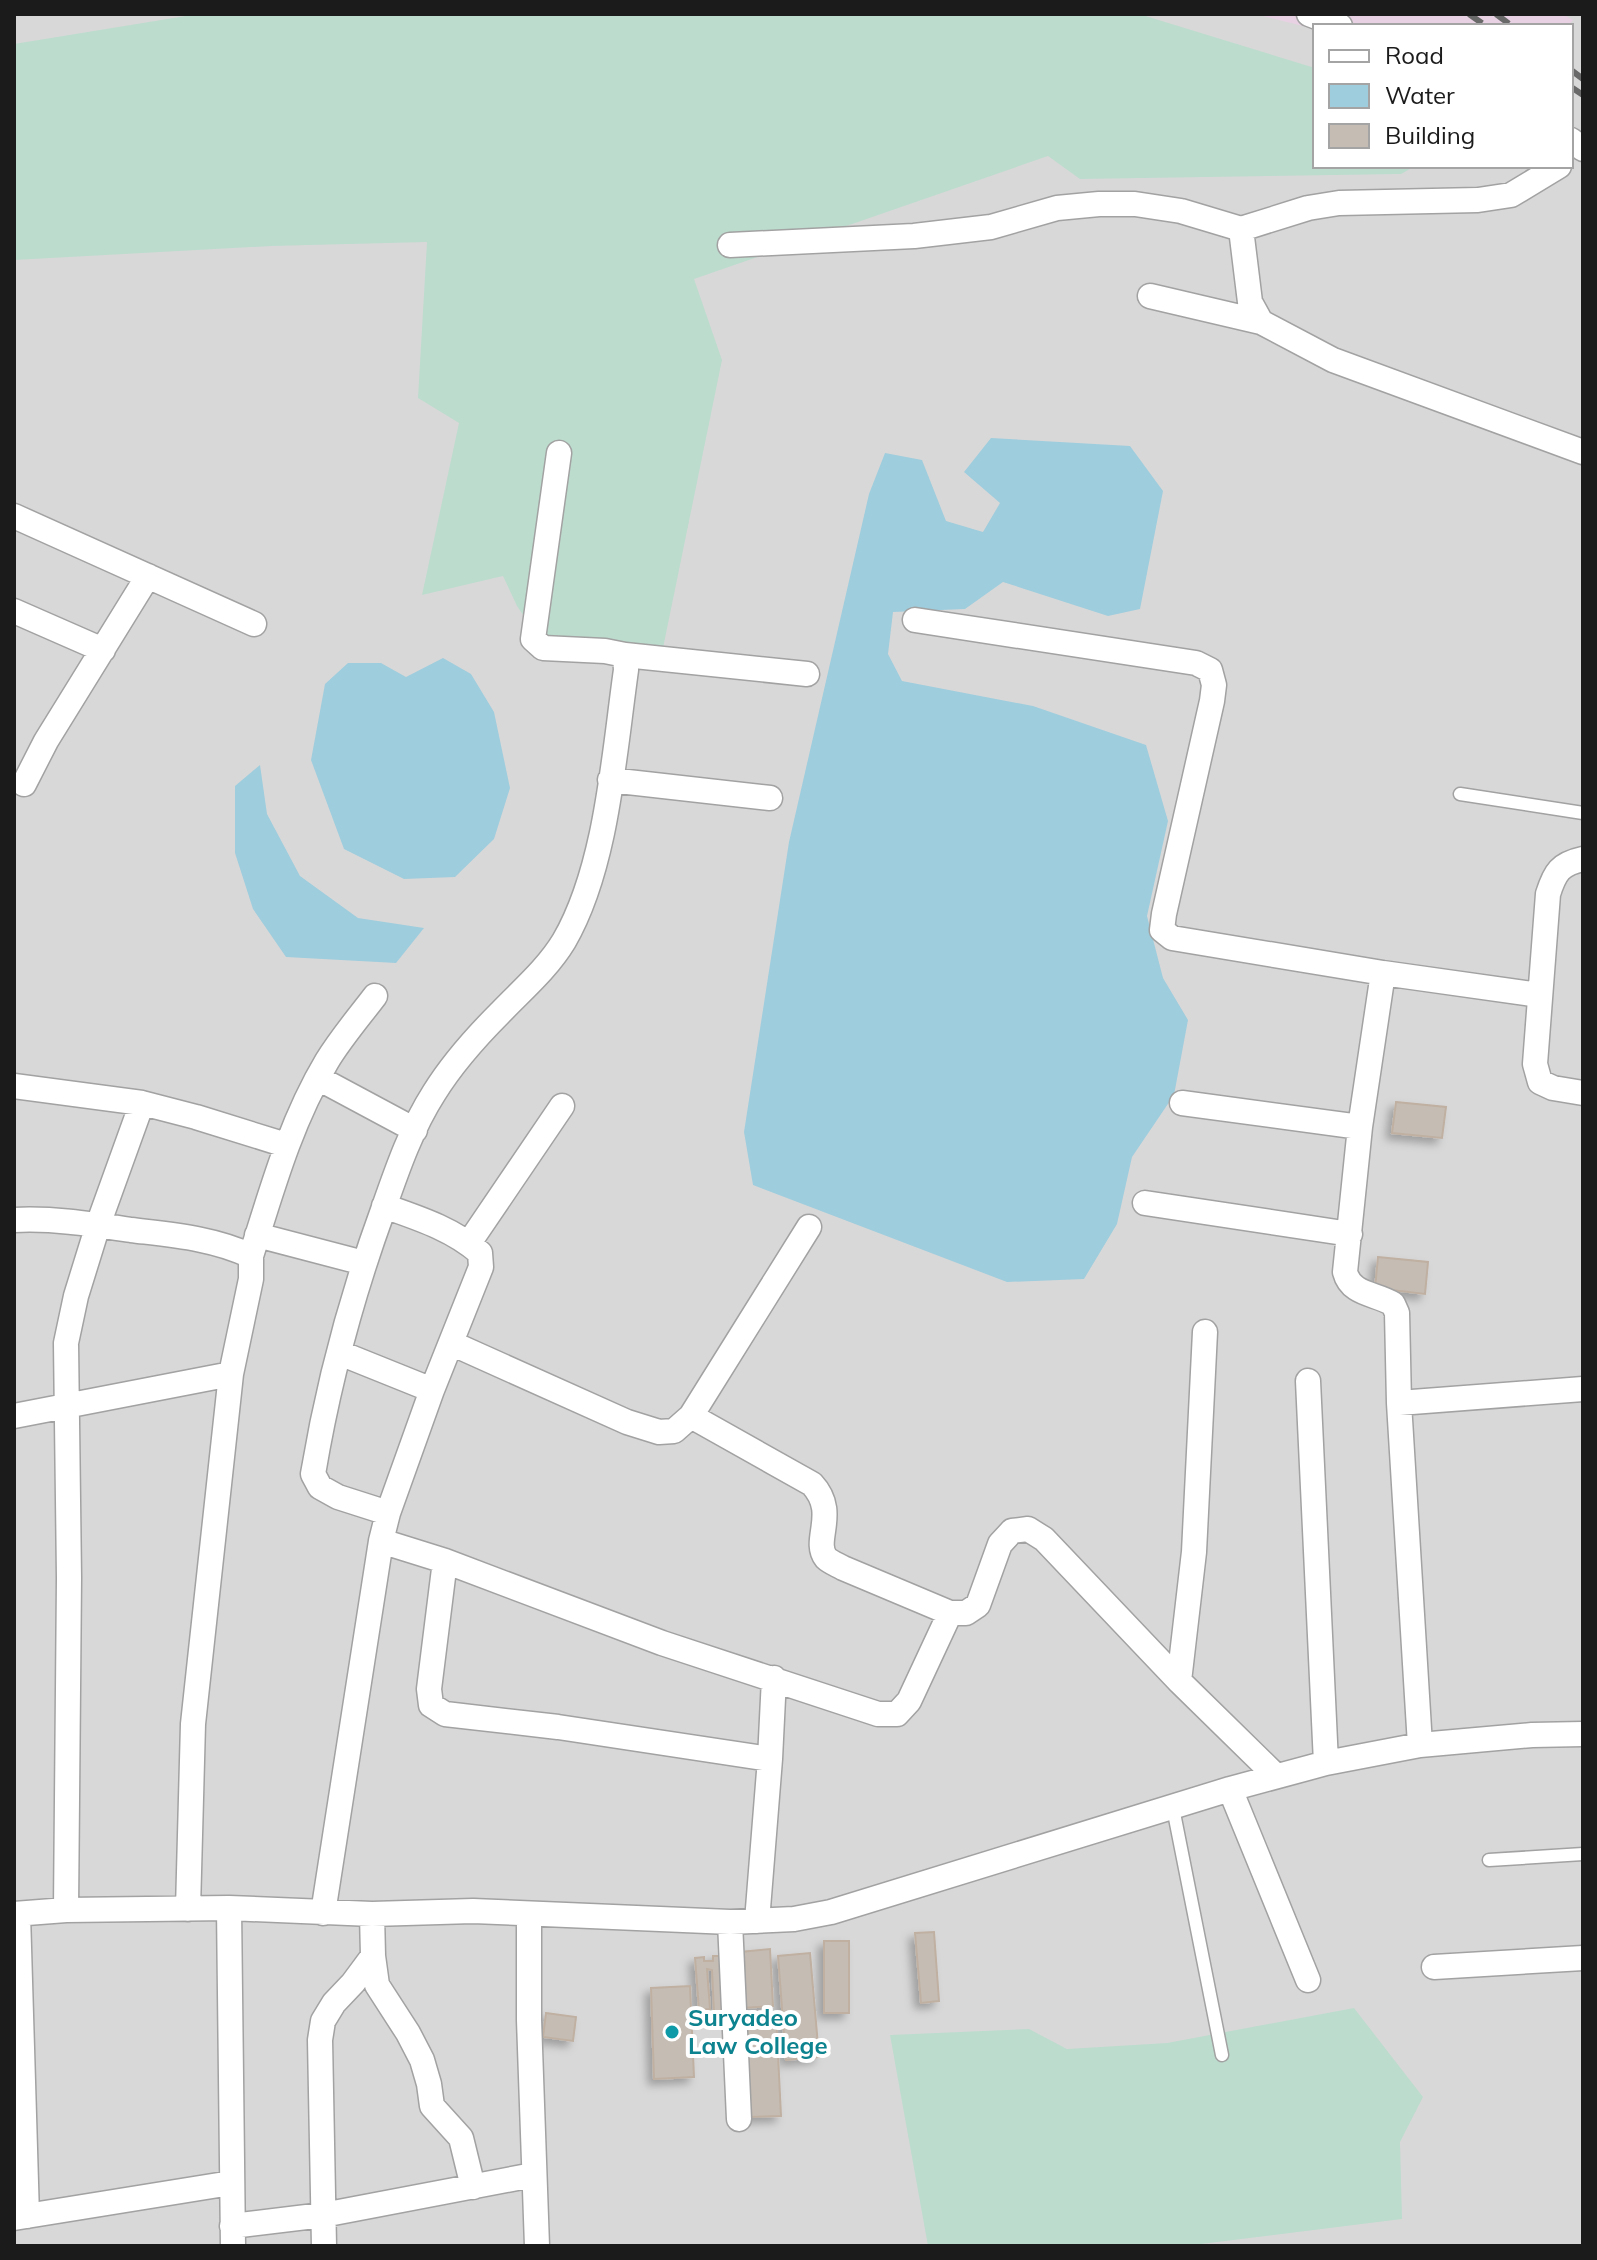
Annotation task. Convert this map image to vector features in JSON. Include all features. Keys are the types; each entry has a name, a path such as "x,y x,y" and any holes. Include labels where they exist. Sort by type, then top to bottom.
{"street":[{"path":"1309,14 1335,24"},
{"path":"730,245 914,236 991,227 1057,208 1099,204 1135,204 1181,211 1241,229 1308,208 1339,203 1478,200 1511,195 1556,168"},
{"path":"1241,229 1250,302 1261,322"},
{"path":"1150,296 1261,322 1333,360 1583,452"},
{"path":"559,453 533,639 543,648 605,651 807,674"},
{"path":"14,516 254,624"},
{"path":"24,784 46,741 148,576"},
{"path":"14,611 103,650"},
{"path":"915,620 1196,663 1210,670 1214,685 1212,701 1162,930 1172,938 1540,995"},
{"path":"388,1513 338,1497 320,1487 313,1474 364,1263 399,1163 433,1094 459,1058 540,975 564,941 582,901 595,861 610,780 626,670 625,655"},
{"path":"610,780 770,798"},
{"path":"1583,859 1568,862 1554,876 1548,894 1535,1064 1540,1082 1553,1088 1583,1093"},
{"path":"1383,973 1360,1127 1345,1272 1348,1282 1355,1289 1381,1297 1393,1304 1397,1313 1399,1403 1420,1745"},
{"path":"188,1909 193,1724 231,1374 251,1279 254,1245 286,1145 318,1078 375,996"},
{"path":"318,1078 415,1130"},
{"path":"14,1086 142,1103 286,1145"},
{"path":"66,1910 69,1578 66,1343 69,1322 98,1225 142,1103"},
{"path":"1182,1103 1360,1127"},
{"path":"469,1243 562,1106"},
{"path":"1145,1203 1350,1234"},
{"path":"323,1913 381,1541 432,1390 481,1267 480,1253 469,1243 438,1226 384,1206"},
{"path":"14,1220 41,1218 98,1225 364,1263"},
{"path":"451,1343 627,1422 659,1432 674,1431 691,1416 809,1227"},
{"path":"1179,1681 1196,1528 1205,1332"},
{"path":"340,1353 432,1390"},
{"path":"14,1416 231,1374"},
{"path":"1308,1381 1326,1763"},
{"path":"1399,1403 1583,1389"},
{"path":"691,1416 812,1484 821,1494 825,1506 822,1547 827,1558 843,1568 950,1613 966,1613 978,1605 1000,1544 1012,1531 1028,1529 1044,1539 1179,1681 1276,1776"},
{"path":"381,1541 445,1561 662,1643 878,1714 897,1714 909,1701 950,1613"},
{"path":"445,1561 429,1689 431,1705 445,1714 558,1727 770,1759"},
{"path":"757,1921 774,1678"},
{"path":"231,2183 20,2217 16,1914 66,1910 229,1908 372,1914 473,1911 730,1922 794,1919 831,1912 1230,1789 1326,1763 1420,1745 1532,1735 1583,1734"},
{"path":"1230,1789 1308,1980"},
{"path":"229,1908 233,2236 323,2215 533,2175"},
{"path":"372,1914 377,1985 422,2060 432,2106 461,2138 473,2187"},
{"path":"529,1914 529,2020 537,2246"},
{"path":"730,1922 739,2119"},
{"path":"324,2246 320,2040 323,2021 373,1956"},
{"path":"1434,1967 1583,1958"}],"lane":[{"path":"1460,794 1583,813"},
{"path":"1173,1808 1222,2055"},
{"path":"1489,1860 1583,1854"}],"shaded area":[{"path":"14,14 1583,14 1583,2246 14,2246"},
{"path":"1255,14 1563,14 1573,20 1570,24 1313,24 1313,28"}],"green space":[{"path":"198,14 1139,14 1313,67 1313,168 1412,168 1401,174 1080,179 1048,156 694,279 722,360 662,653 538,637 517,606 503,576 422,595 459,423 418,398 427,242 272,246 14,260 14,44"},
{"path":"1354,2008 1423,2097 1400,2142 1402,2219 1185,2246 928,2246 890,2035 1029,2029 1067,2049 1167,2043"}],"water":[{"path":"991,438 1130,446 1163,491 1140,609 1108,616 1003,582 965,609 893,612 888,654 902,681 1033,706 1146,745 1168,821 1147,916 1163,978 1188,1020 1174,1095 1132,1157 1117,1224 1084,1279 1007,1282 753,1185 744,1132 789,842 869,494 885,453 922,460 946,521 983,532 1000,503 964,472"},
{"path":"443,658 471,674 494,712 510,788 494,839 455,877 404,879 344,849 311,760 325,684 348,663 381,663 406,677"},
{"path":"260,765 267,814 300,876 358,918 424,928 396,963 286,957 253,909 235,853 235,786"}],"building":[{"path":"1396,1102 1446,1107 1442,1138 1392,1133"},
{"path":"1378,1257 1428,1262 1425,1294 1375,1288"},
{"path":"934,1932 939,2001 921,2003 915,1933"},
{"path":"824,1941 849,1941 849,2013 824,2013"},
{"path":"770,1949 773,2006 742,2008 740,1952"},
{"path":"810,1953 819,2057 786,2060 778,1956"},
{"path":"713,1956 726,1956 729,2012 714,2013 712,1970 707,1969 710,2009 699,2010 695,1958 704,1957 704,1961 713,1961"},
{"name":"Suryadeo Law College","path":"690,1986 694,2077 654,2079 651,1988"},
{"path":"546,2013 576,2017 573,2041 543,2037"},
{"path":"762,2014 776,2014 781,2116 749,2117 745,2022 762,2022"}],"railway":[{"path":"1469,14 1483,24"},
{"path":"1496,14 1509,24"},
{"path":"1573,72 1583,79"},
{"path":"1573,88 1583,95"}],"place":[{"name":"Suryadeo Law College","path":"672,2032"}]}
